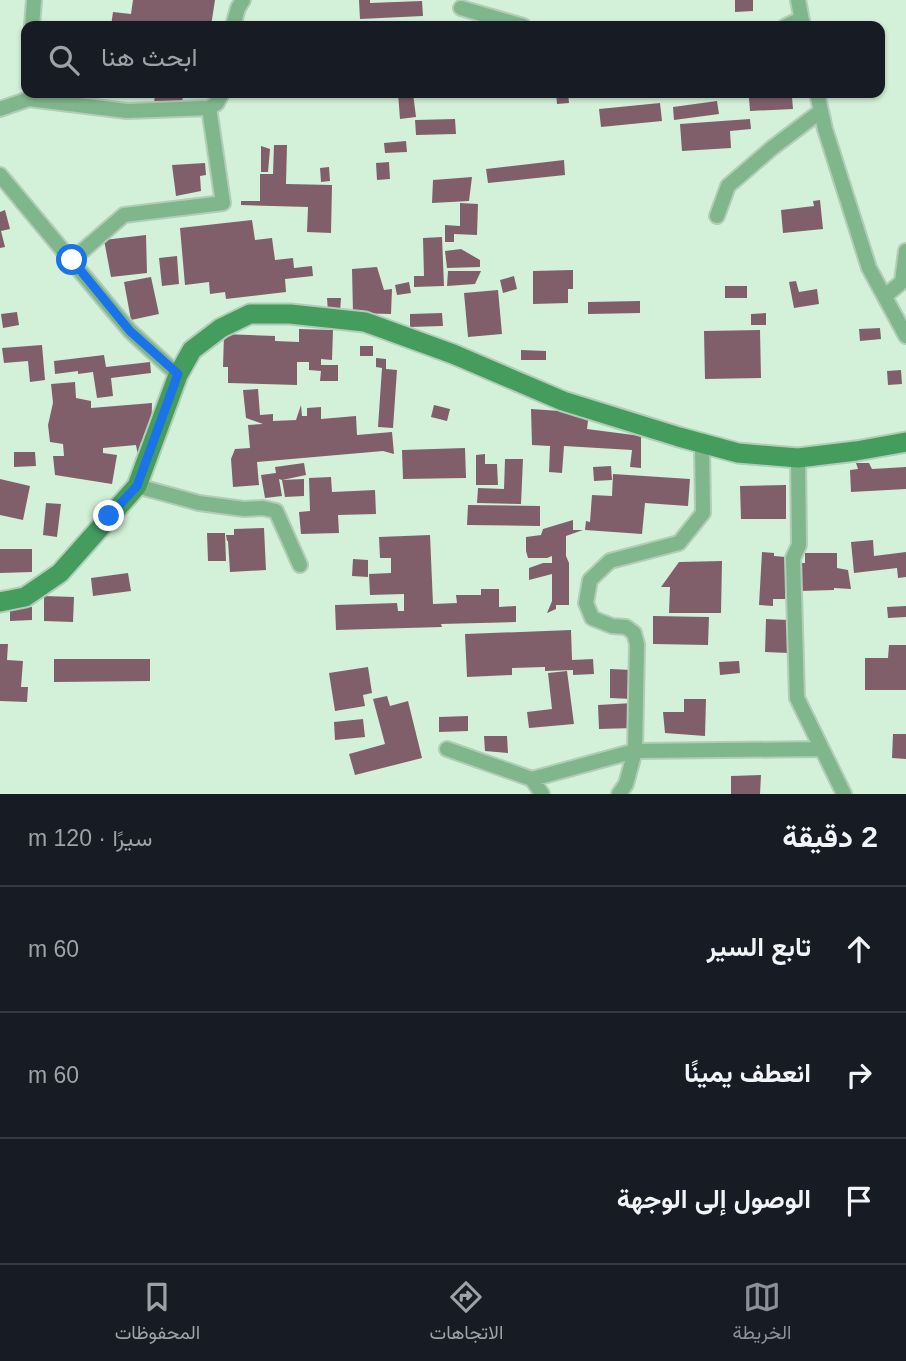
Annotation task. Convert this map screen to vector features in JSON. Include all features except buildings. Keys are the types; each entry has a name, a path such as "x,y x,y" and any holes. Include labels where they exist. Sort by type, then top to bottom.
{"street":[{"path":"32,21 34,0"},
{"path":"234,21 243,0"},
{"path":"798,0 802,21"},
{"path":"460,8 506,21"},
{"path":"0,109 25,98"},
{"path":"42,98 127,111 209,108 220,98"},
{"path":"818,98 825,130 869,268 906,335"},
{"path":"72,260 124,215 223,203 209,108"},
{"path":"718,216 728,186 821,111"},
{"path":"0,175 130,331 178,374"},
{"path":"885,296 902,282 906,251"},
{"path":"0,602 25,597 60,573 137,486 178,374 192,350 221,328 250,314 290,314 365,323 453,354 563,401 738,453 798,458 906,442"},
{"path":"619,794 626,784 635,751 637,644 634,633 626,627 612,626 592,618 586,603 590,580 610,561 678,543 703,513 702,443"},
{"path":"798,458 799,545 793,558 797,698 844,794"},
{"path":"137,486 199,503 276,511 300,565"},
{"path":"446,749 532,779 635,751 822,748"},
{"path":"532,779 542,794"}],"route":[{"path":"72,260 130,331 178,374 137,486 109,516"}]}
